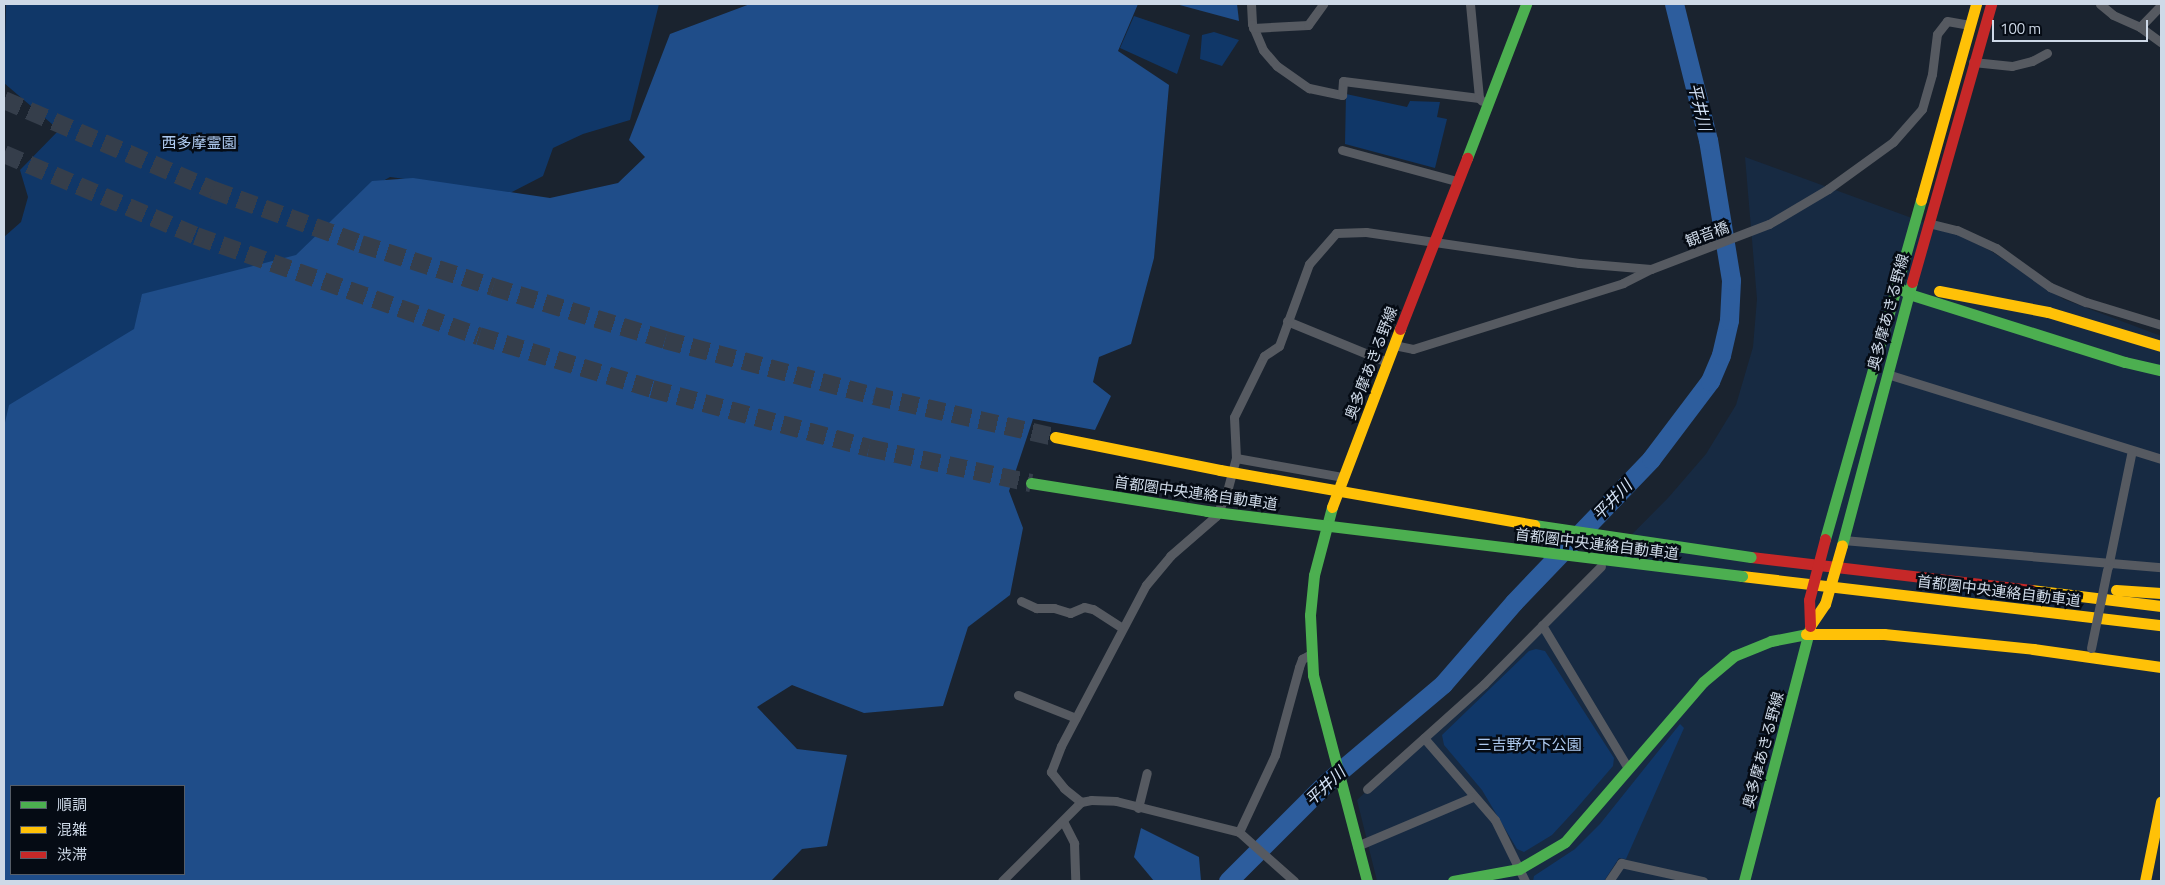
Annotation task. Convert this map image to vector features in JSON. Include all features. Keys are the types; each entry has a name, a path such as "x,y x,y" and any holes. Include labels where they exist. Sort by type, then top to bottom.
{"main road":[{"name":"奥多摩あきる野線","path":"1358,846 1330,744 1311,654 1314,575 1322,534 1434,242 1483,101 1526,4"},
{"name":"奥多摩あきる野線","path":"1744,881 1809,630 1809,600 1825,539 1976,4"},
{"name":"奥多摩あきる野線","path":"1809,630 1825,604 1928,223 1991,4"},
{"path":"1897,286 2048,312 2161,346"},
{"path":"1910,289 2125,362 2161,370"},
{"path":"2007,304 2051,304 2161,339"},
{"path":"1998,320 2025,318 2042,320 2161,358"},
{"path":"1998,320 2055,332 2161,364"},
{"path":"1998,320 2050,347 2131,372 2161,378"},
{"name":"首都圏中央連絡自動車道","path":"1055,437 1220,470 1490,519 1750,557 2161,606"},
{"name":"首都圏中央連絡自動車道","path":"1031,483 1207,511 2161,625"},
{"path":"1945,579 2161,593"},
{"path":"2058,613 2161,634"},
{"path":"1454,881 1519,869 1565,842 1675,712 1717,668 1753,647 1809,630 1884,634 2090,652 2161,667"},
{"path":"2145,881 2157,841 2161,802"},
{"path":"1358,846 1367,881"}],"street":[{"path":"1251,4 1253,28 1263,50 1277,66 1309,88 1342,95 1343,81 1483,101 1470,4"},
{"path":"1253,28 1308,25 1323,4"},
{"path":"2100,4 2113,15 2140,27 2161,42"},
{"path":"2140,27 2161,5"},
{"name":"観音橋","path":"1394,345 1413,349 1623,283 1651,269 1744,235 1821,194 1893,142 1922,109 1932,74 1937,34 1947,22 1970,26"},
{"path":"1973,62 2012,66 2047,52"},
{"path":"1342,150 1456,180"},
{"path":"1928,223 1957,230 1996,248 2050,287 2086,302 2161,325"},
{"path":"1294,881 1240,833 1116,801 1080,802 1064,788 1052,772 1076,718 1146,585 1170,556 1216,516 1226,495 1236,458 1234,417 1264,356 1279,346 1309,264 1336,233 1366,232 1579,263 1651,269"},
{"path":"1287,321 1387,362"},
{"path":"1887,374 2161,459"},
{"path":"2090,652 2132,450"},
{"path":"1236,458 1343,476"},
{"path":"1842,542 2108,566 2161,567"},
{"path":"1367,789 1424,738 1601,566"},
{"path":"1021,601 1036,608 1054,608 1070,613 1084,607 1093,609 1122,628"},
{"path":"1542,625 1628,768"},
{"path":"1240,833 1276,755 1302,659 1311,654"},
{"path":"1018,695 1076,718"},
{"path":"1424,738 1473,797 1495,820 1525,881"},
{"path":"1138,808 1147,774"},
{"path":"1358,846 1473,797"},
{"path":"1002,881 1080,802"},
{"path":"1063,821 1074,843 1076,881"},
{"path":"1609,881 1621,863 1703,881"}],"shaded area":[{"path":"750,4 1138,4 1118,51 1169,85 1154,258 1131,344 1099,357 1093,382 1111,396 1095,430 1033,419 1009,491 1023,528 1010,595 968,627 943,706 864,713 792,685 757,707 797,749 847,755 827,846 802,849 771,881 4,881 4,427 9,405 134,329 142,294 296,255 372,181 413,178 550,198 618,183 645,157 629,140 670,34"},
{"path":"1176,4 1237,4 1239,21"},
{"path":"1745,157 1961,236 1991,251 2063,299 2161,336 2161,881 1377,881 1357,800 1542,625 1668,498 1706,454 1736,405 1753,347 1757,299"},
{"path":"1141,828 1199,857 1201,881 1154,881 1134,857"}],"green space":[{"name":"西多摩霊園","path":"6,4 659,4 630,120 583,134 553,148 543,176 510,193 390,177 358,195 295,264 140,301 141,336 4,476 4,237 21,222 28,197 20,170 59,130 4,83"},
{"path":"1134,16 1190,35 1177,74 1120,48"},
{"path":"1214,32 1239,40 1222,66 1200,59 1202,35"},
{"path":"1346,94 1407,107 1410,101 1440,102 1437,117 1447,119 1435,168 1345,144"},
{"name":"三吉野欠下公園","path":"1536,649 1545,651 1614,758 1613,766 1552,835 1524,852 1517,849 1482,790 1444,745 1442,735 1529,651"},
{"path":"1680,724 1684,728 1626,859 1619,858 1604,881 1533,881 1534,876 1575,849 1600,824"}],"waterway":[{"name":"平井川","path":"1228,881 1327,782 1443,684 1514,602 1651,459 1710,381 1721,355 1729,320 1731,280 1708,140 1674,4"}],"tunnel":[{"path":"4,100 213,190 361,244 493,287 665,340 874,396 1055,437"},
{"path":"4,154 196,236 479,336 652,389 869,448 1031,483"}],"traffic: fast":[{"path":"1467,158 1526,4"},
{"path":"1825,539 1921,200"},
{"path":"1842,545 1912,282"},
{"path":"1897,286 1909,294 2125,362 2161,370"},
{"path":"1031,483 1207,511"},
{"path":"1332,507 1314,575 1310,615 1313,675 1367,881"},
{"path":"1207,511 1742,576"},
{"path":"1534,525 1751,557"},
{"path":"1744,881 1810,628"},
{"path":"1453,881 1519,869 1565,842 1703,682 1734,656 1771,641 1806,634"}],"traffic: slow":[{"path":"1921,200 1976,4"},
{"path":"1939,291 2048,312 2161,346"},
{"path":"1332,507 1400,329"},
{"path":"1055,437 1220,470"},
{"path":"1220,470 1534,525"},
{"path":"1810,626 1825,604 1842,545"},
{"path":"1742,576 2161,625"},
{"path":"2031,590 2161,606"},
{"path":"2116,590 2161,593"},
{"path":"1806,634 1884,634 2033,649 2161,667"},
{"path":"2145,881 2161,802"}],"traffic: jam":[{"path":"1912,282 1991,4"},
{"path":"1400,329 1467,158"},
{"path":"1810,626 1809,600 1825,539"},
{"path":"1751,557 2031,590"}]}
